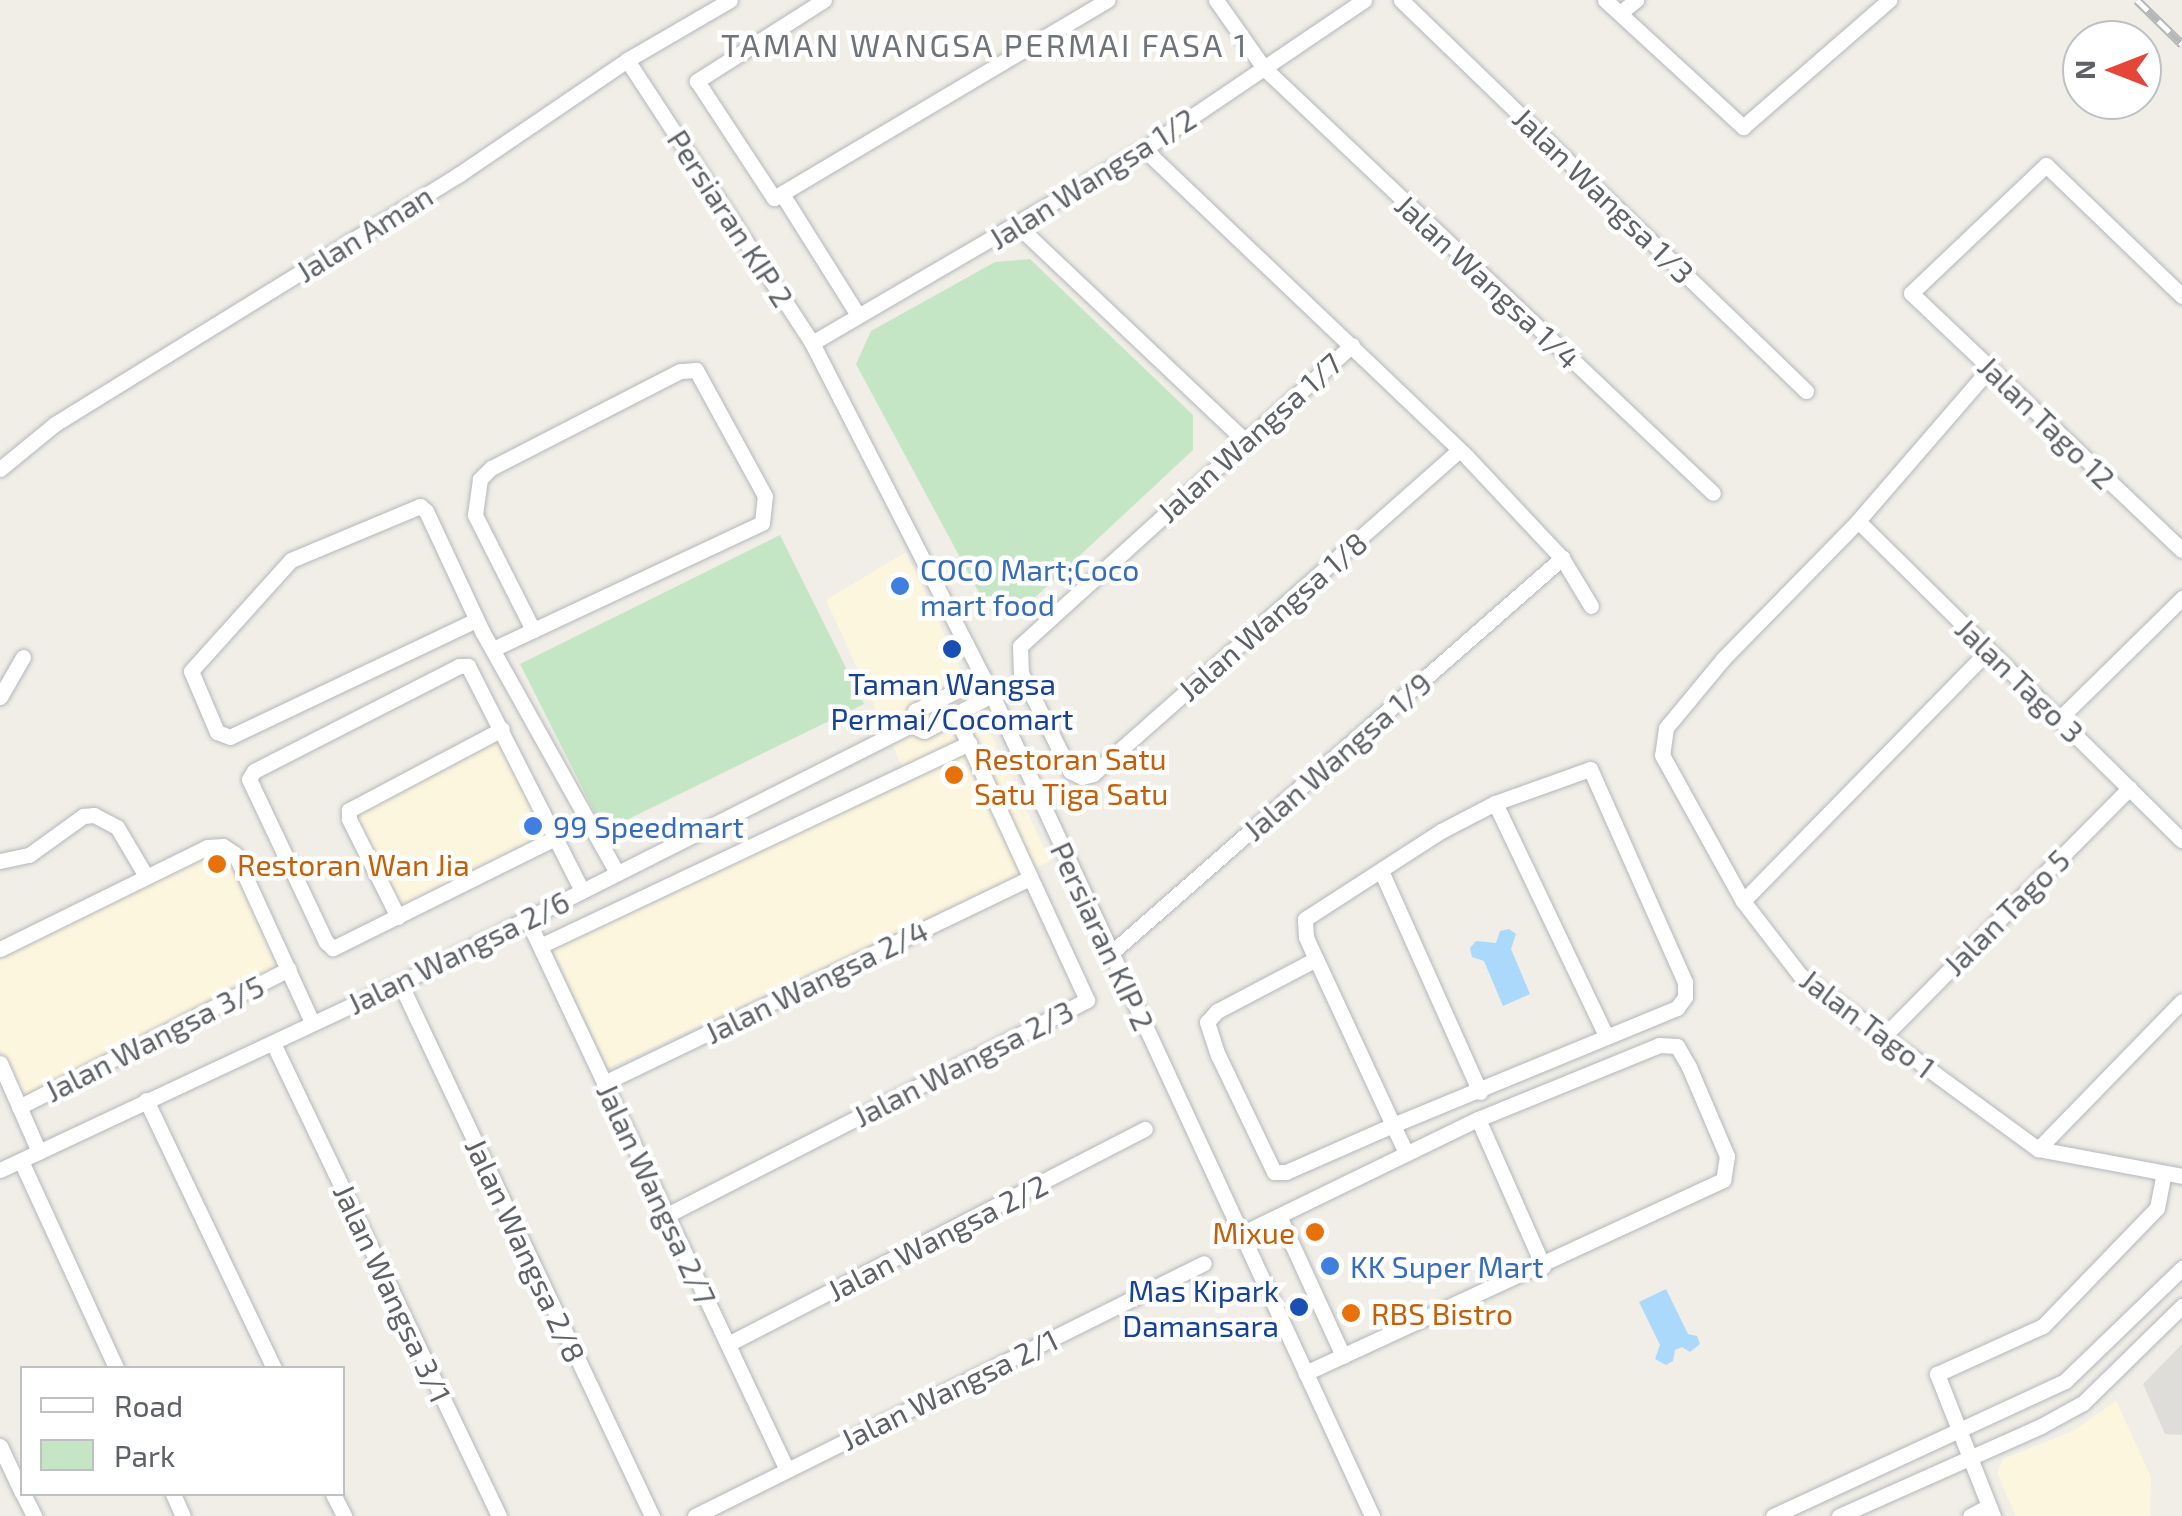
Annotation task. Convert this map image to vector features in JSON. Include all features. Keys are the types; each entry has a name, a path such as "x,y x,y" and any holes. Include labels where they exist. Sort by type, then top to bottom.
{"street":[{"name":"Jalan Aman","path":"0,470 54,424 458,175 627,60 730,0"},
{"path":"824,0 697,82 858,315"},
{"path":"778,196 1108,0"},
{"name":"Jalan Wangsa 1/4","path":"1216,0 1264,68 1713,493"},
{"name":"Jalan Wangsa 1/2","path":"812,343 1018,226 1144,148 1364,0"},
{"name":"Jalan Wangsa 1/3","path":"1401,0 1806,392"},
{"path":"1605,0 1743,127 1889,0"},
{"path":"1620,13 1636,0"},
{"name":"Persiaran KIP 2","path":"627,60 812,343 992,695 1372,1516"},
{"path":"1144,148 1460,450 1562,558 1591,606"},
{"name":"Jalan Tago 12","path":"2182,296 2046,165 1911,293 2182,550"},
{"path":"1018,226 1244,440"},
{"name":"Jalan Wangsa 1/7","path":"1082,777 1070,771 1022,673 1018,653 1026,639 1352,345"},
{"path":"1858,521 1990,368"},
{"path":"493,649 762,523 765,496 696,370 680,371 491,468 480,479 475,515 533,630"},
{"name":"Jalan Wangsa 1/8","path":"1082,777 1093,774 1460,450"},
{"path":"476,620 230,737 217,732 192,671 291,560 413,507 426,511 476,620 617,874"},
{"name":"Jalan Tago 3","path":"1858,521 2182,840"},
{"name":"Jalan Tago 1","path":"1858,521 1723,659 1666,728 1660,741 1662,756 1743,901 1800,975 2038,1149 2182,1176"},
{"name":"Jalan Wangsa 1/9","path":"1111,953 1562,558"},
{"path":"2059,719 2182,598"},
{"path":"1743,901 1989,650"},
{"path":"0,697 23,657"},
{"path":"553,839 338,947 329,946 250,784 250,774 464,665 472,670 582,892"},
{"name":"Jalan Wangsa 2/6","path":"0,1170 400,983 582,892 911,725 915,711 982,678"},
{"name":"Jalan Wangsa 2/6","path":"911,725 924,731 992,695"},
{"name":"Jalan Wangsa 2/3","path":"667,1215 1087,1000 1028,879 956,714"},
{"path":"398,917 348,819 349,810 502,729"},
{"path":"540,946 969,743"},
{"path":"1316,960 1217,1011 1208,1022 1210,1036 1269,1169 1286,1172 1393,1125 1677,1008 1685,997 1685,982 1590,769 1495,803 1441,831 1305,919 1306,936 1316,960 1393,1125 1406,1153"},
{"name":"Jalan Tago 5","path":"1884,1036 2129,788"},
{"path":"1495,803 1606,1036"},
{"path":"0,860 29,854 83,816 94,815 117,827 146,876"},
{"path":"0,948 207,847 229,848 312,1022"},
{"path":"1382,872 1480,1092"},
{"name":"Jalan Wangsa 2/4","path":"604,1083 1028,879"},
{"name":"Jalan Wangsa 2/7","path":"527,919 787,1470"},
{"name":"Jalan Wangsa 3/5","path":"19,1106 289,969"},
{"name":"Jalan Wangsa 2/8","path":"400,983 652,1516"},
{"path":"2038,1149 2182,1001"},
{"name":"Jalan Wangsa 3/1","path":"274,1042 499,1516"},
{"path":"1241,1234 1478,1119 1659,1045 1677,1046 1689,1068 1727,1156 1724,1180 1305,1373"},
{"path":"0,1063 38,1152"},
{"path":"146,1100 273,1366"},
{"path":"1478,1119 1543,1266"},
{"name":"Jalan Wangsa 2/2","path":"728,1344 1145,1129"},
{"path":"1366,1137 1380,1166"},
{"path":"20,1161 115,1366"},
{"path":"1970,1516 1990,1511 1937,1374 2043,1326 2157,1208 2164,1173"},
{"path":"1279,1216 1343,1356"},
{"name":"Jalan Wangsa 2/1","path":"695,1516 1204,1263"},
{"path":"1773,1516 2065,1380 2182,1268"},
{"path":"1839,1516 2041,1426 2083,1403 2182,1306"},
{"path":"0,1446 20,1487"}],"shaded area":[{"path":"906,552 1050,861 608,1068 552,947 908,779 826,600"},
{"path":"501,740 546,835 402,908 355,816"},
{"path":"213,852 227,856 281,966 22,1099 0,1048 0,959"},
{"path":"2182,1344 2182,1435 2165,1434 2143,1384"},
{"path":"2116,1401 2151,1477 2150,1516 2016,1516 1997,1473 2003,1459 2073,1431"}],"green space":[{"path":"1030,259 1193,415 1193,450 1031,601 984,602 856,364 871,331 995,262"},
{"path":"780,535 864,704 604,831 520,664"}],"water":[{"path":"1509,929 1516,934 1511,949 1530,994 1503,1006 1484,961 1472,957 1470,948 1476,941 1496,943 1500,931"},
{"path":"1666,1289 1688,1334 1697,1336 1700,1344 1690,1352 1682,1347 1675,1350 1673,1361 1666,1365 1655,1359 1660,1345 1639,1302"}],"railway":[{"path":"2137,0 2182,44"}],"place":[{"name":"COCO Mart;Coco mart food","path":"900,586"},
{"name":"Taman Wangsa Permai/Cocomart","path":"952,649"},
{"name":"Restoran Satu Satu Tiga Satu","path":"954,775"},
{"name":"99 Speedmart","path":"533,826"},
{"name":"Restoran Wan Jia","path":"217,864"},
{"name":"Mixue","path":"1315,1232"},
{"name":"KK Super Mart","path":"1330,1266"},
{"name":"Mas Kipark Damansara","path":"1299,1307"},
{"name":"RBS Bistro","path":"1351,1313"}],"district":[{"name":"TAMAN WANGSA PERMAI FASA 1","path":"985,44"}]}
